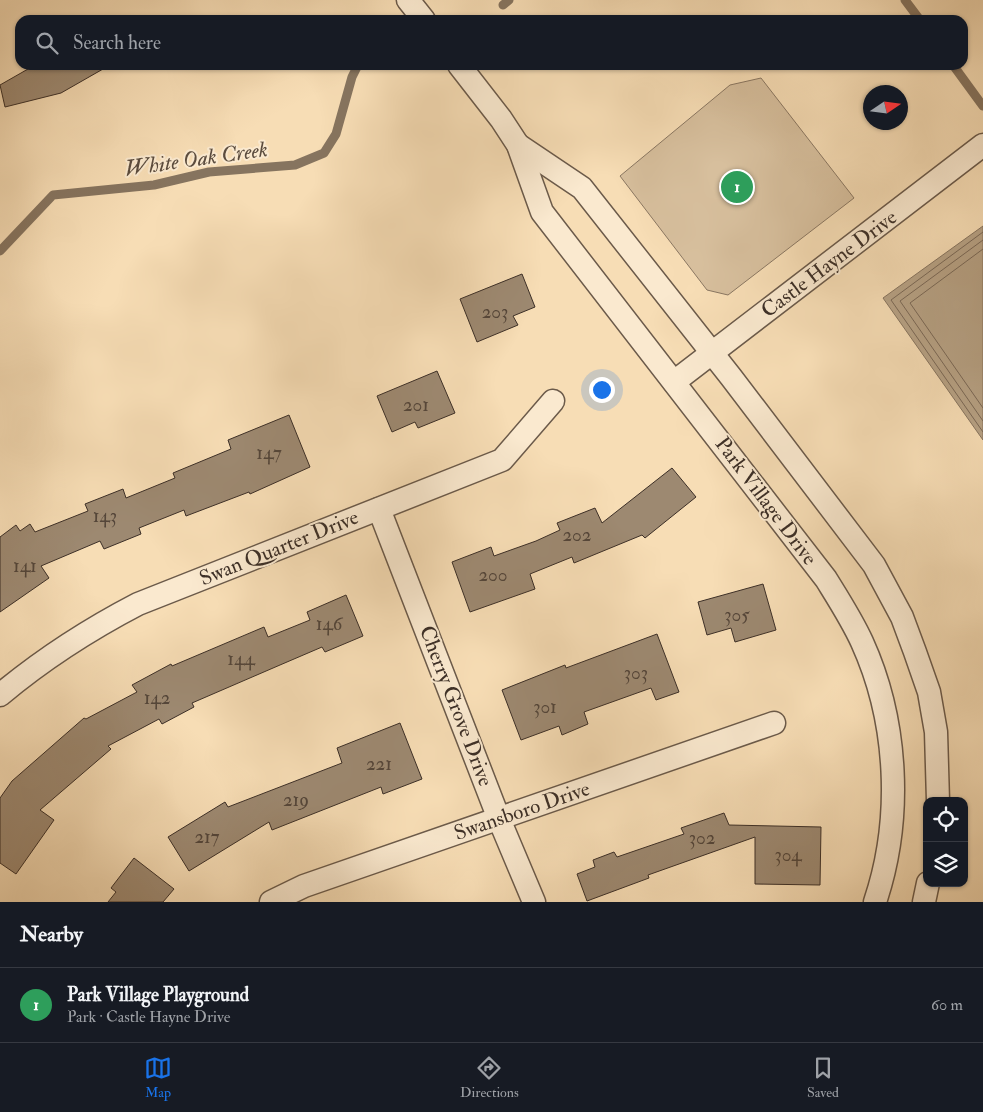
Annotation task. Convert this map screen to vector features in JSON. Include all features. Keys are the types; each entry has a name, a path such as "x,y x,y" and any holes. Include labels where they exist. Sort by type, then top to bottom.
{"street":[{"path":"408,0 420,15"},
{"name":"Park Village Drive","path":"463,70 501,119 518,145 542,212 826,579 862,642 877,684 888,729 892,770 892,809 887,855 875,902"},
{"name":"Park Village Drive","path":"518,145 582,188 731,377 874,566 902,617 929,692 936,732 938,797"},
{"name":"Castle Hayne Drive","path":"674,382 983,145"},
{"name":"Swan Quarter Drive","path":"0,696 32,669 66,645 101,623 138,604 502,460 553,401"},
{"name":"Cherry Grove Drive","path":"380,508 534,902"},
{"name":"Swansboro Drive","path":"270,902 304,886 774,723"},
{"path":"924,902 927,887"}],"shaded area":[{"path":"761,78 854,198 728,295 707,290 620,176 730,85"}],"water":[{"path":"983,226 983,440 883,298"}],"building":[{"path":"26,70 101,70 61,93 5,107 0,85"},
{"path":"522,274 535,307 513,316 518,325 477,342 460,299"},
{"path":"437,371 455,413 418,428 415,422 392,432 377,396"},
{"path":"289,415 310,467 250,494 249,492 186,516 184,510 139,528 141,534 104,549 100,541 41,566 49,578 0,612 0,537 16,525 20,531 30,524 35,532 88,511 85,504 123,489 126,498 175,478 173,473 231,449 228,440"},
{"path":"672,468 696,497 645,538 642,535 574,563 572,557 530,574 535,589 470,612 452,562 491,547 494,556 536,541 560,530 557,523 595,508 602,523"},
{"path":"763,584 776,630 735,642 731,628 707,635 698,602"},
{"path":"346,595 363,636 325,652 322,647 280,665 192,703 194,707 162,724 159,719 108,746 111,749 40,810 54,820 16,874 0,863 0,798 12,781 84,718 86,719 137,692 132,685 171,664 172,666 264,627 268,637 310,620 307,612"},
{"path":"657,634 679,692 656,700 651,688 584,712 588,724 562,735 559,726 521,740 502,690 565,665 566,668"},
{"path":"400,723 422,779 383,794 381,787 272,830 269,822 189,871 168,837 225,802 228,807 342,763 337,748"},
{"path":"724,813 729,825 821,827 820,885 755,884 755,837 648,875 649,878 587,901 577,874 595,867 593,860 614,852 617,857 684,834 681,828"},
{"path":"134,858 174,889 163,902 108,902 116,892 111,888"}],"waterway":[{"name":"White Oak Creek","path":"503,5 509,0"},
{"path":"905,0 916,15"},
{"name":"White Oak Creek","path":"0,251 53,195 154,185 209,172 295,165 324,153 336,134 356,70"},
{"path":"957,70 983,106"}],"place":[{"name":"Park Village Playground","path":"737,187"}]}
